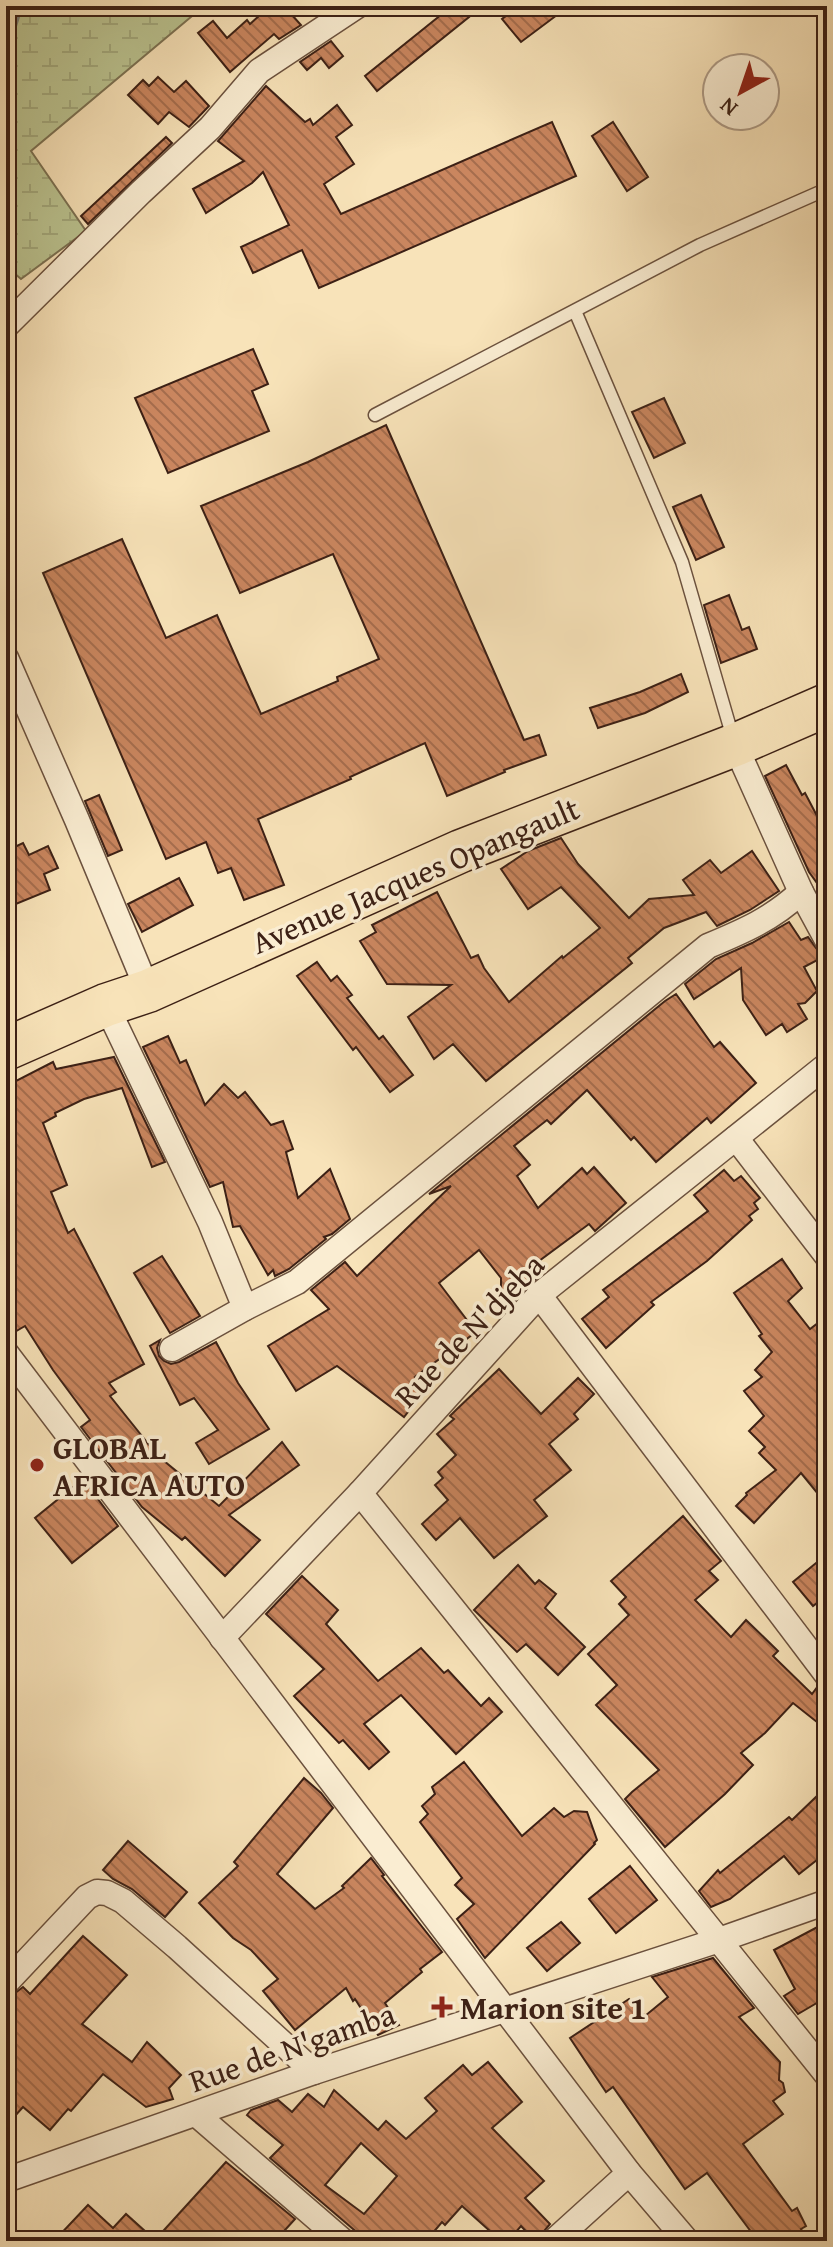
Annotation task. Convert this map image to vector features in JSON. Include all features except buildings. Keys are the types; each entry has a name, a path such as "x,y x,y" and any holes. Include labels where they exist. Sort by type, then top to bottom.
{"highway":[{"name":"Avenue Jacques Opangault","path":"6,1049 106,1005 148,991 461,851 735,745 827,705"}],"street":[{"path":"6,326 210,128 259,71 357,6"},
{"path":"6,658 148,991"},
{"path":"735,745 801,892 827,940"},
{"path":"172,1349 297,1282 708,946 757,926 781,911 801,892"},
{"path":"106,1005 210,1222 245,1308"},
{"name":"Rue de N'djeba","path":"222,1638 360,1493 539,1295 827,1065"},
{"path":"736,1138 827,1256"},
{"path":"539,1295 827,1675"},
{"path":"6,1353 629,2173 687,2241"},
{"path":"360,1493 827,2075"},
{"path":"6,1983 87,1897 97,1892 107,1893 123,1901 177,1947 314,2072"},
{"name":"Rue de N'gamba","path":"6,2180 314,2072 827,1902"},
{"path":"196,2114 343,2241"},
{"path":"554,2241 629,2173"}],"lane":[{"path":"375,415 700,245 827,189"},
{"path":"575,311 682,562 735,745"}],"green space":[{"path":"6,6 204,6 31,151 86,231 21,279 6,266"}],"waterway":[{"path":"6,49 20,6"}],"place":[{"name":"GLOBAL AFRICA AUTO","path":"37,1465"},
{"name":"Marion site 1","path":"442,2007"}]}
